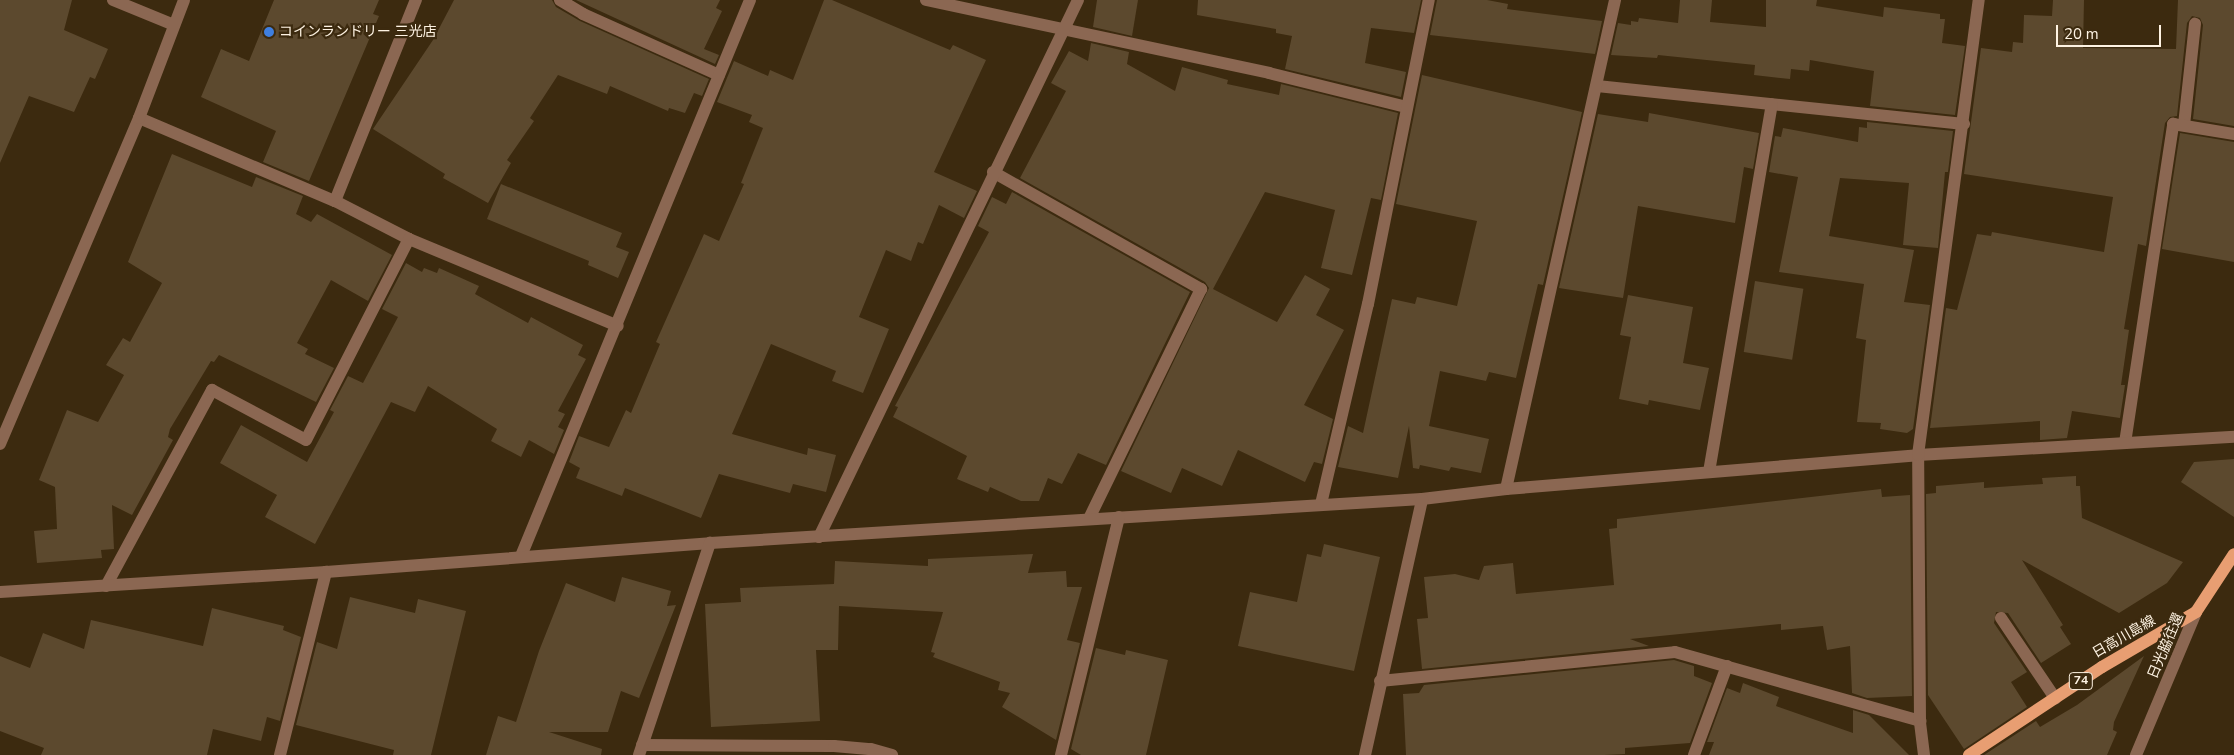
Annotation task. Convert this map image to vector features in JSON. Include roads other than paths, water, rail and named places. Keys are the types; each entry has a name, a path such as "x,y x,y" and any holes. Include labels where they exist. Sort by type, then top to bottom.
{"main road":[{"name":"日光脇往還","path":"2196,612 2234,554"},
{"name":"日高川島線","path":"1969,755 2055,698 2196,612"}],"street":[{"path":"113,0 174,25"},
{"path":"0,444 139,118 184,0"},
{"path":"335,201 416,0"},
{"path":"560,0 583,14 719,75"},
{"path":"521,556 618,326 750,0"},
{"path":"926,0 955,3 1269,73 1406,107"},
{"path":"819,537 993,172 1078,0"},
{"path":"1321,504 1368,304 1429,0"},
{"path":"1506,489 1615,0"},
{"path":"1924,755 1920,721 1918,455 1964,124 1979,0"},
{"path":"2184,125 2195,24"},
{"path":"1597,86 1964,124"},
{"path":"1708,472 1772,104"},
{"path":"139,118 335,201 409,239 618,326"},
{"path":"2125,443 2173,124 2234,134"},
{"path":"993,172 1201,289 1089,519"},
{"path":"106,586 212,390 306,440 409,239"},
{"path":"0,592 326,572 710,543 1422,499 1506,489 1918,455 2234,438"},
{"path":"1365,755 1422,499"},
{"path":"1061,755 1119,517"},
{"path":"710,543 640,750 834,746 870,749 892,755"},
{"path":"280,755 326,572"},
{"name":"日光脇往還","path":"2136,755 2196,612"},
{"path":"2001,618 2055,698"},
{"path":"1380,681 1675,652 1920,721"},
{"path":"1694,755 1727,666"}],"place":[{"name":"コインランドリー 三光店","path":"269,32"}]}
